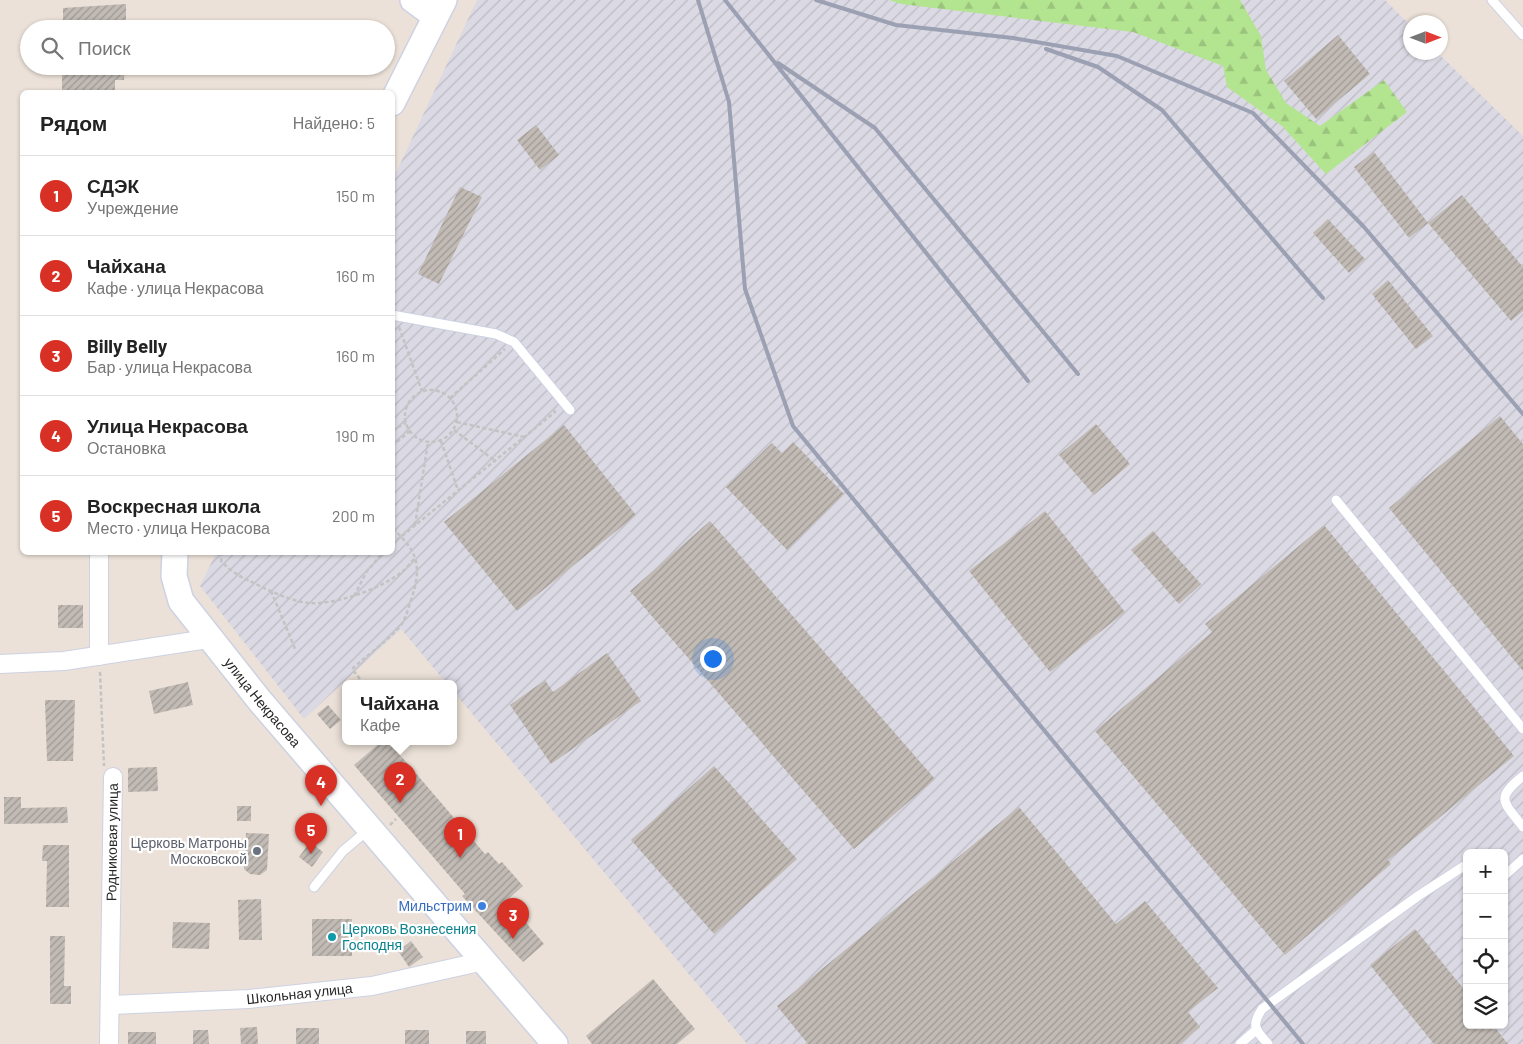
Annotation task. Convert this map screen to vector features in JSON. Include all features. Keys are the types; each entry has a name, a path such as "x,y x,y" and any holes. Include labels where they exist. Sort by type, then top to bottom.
{"street":[{"path":"395,97 440,8 413,0"},
{"path":"99,555 99,656"},
{"name":"улица Некрасова","path":"175,555 174,576 181,601 260,701 555,1044"},
{"path":"0,664 99,656 210,637"},
{"name":"Родниковая улица","path":"109,1044 113,777"},
{"name":"Школьная улица","path":"111,1005 249,999 372,986 484,960"}],"lane":[{"path":"1492,0 1523,35"},
{"path":"395,315 496,334 514,342 570,410"},
{"path":"1336,500 1523,728"},
{"path":"1523,776 1506,790 1504,796 1506,804 1523,827"},
{"path":"314,887 342,851 370,828"},
{"path":"1508,873 1523,860"},
{"path":"1268,1044 1256,1030 1255,1020 1262,1009 1418,896 1463,867"},
{"path":"1240,1044 1256,1030"}],"path":[{"path":"395,319 422,392"},
{"path":"399,328 408,330"},
{"path":"450,398 514,342"},
{"path":"499,346 510,354"},
{"path":"435,390 443,393 450,398 456,409 457,422 454,430 440,441 428,442 419,440 410,431 406,423 405,414 407,406 415,396 422,392 435,390"},
{"path":"395,542 555,412 550,404"},
{"path":"457,422 524,436"},
{"path":"395,428 406,423"},
{"path":"454,430 495,461"},
{"path":"395,444 410,431"},
{"path":"440,441 458,490"},
{"path":"415,525 428,442"},
{"path":"361,680 352,669 400,626 406,616 417,581 416,558 402,536 395,530"},
{"path":"222,555 222,561 232,572 271,591 306,603 321,603 354,596 384,583 401,572 416,558"},
{"path":"354,596 367,571 381,555"},
{"path":"271,591 296,651"},
{"name":"Родниковая улица","path":"99,656 103,766 113,777"}],"shaded area":[{"path":"477,0 1385,0 1403,18 1403,60 1445,60 1523,136 1523,1044 747,1044 457,696 457,680 444,680 401,629 346,680 342,680 342,684 304,719 200,586 215,555 395,555 395,175"}],"green space":[{"path":"889,0 1240,0 1261,36 1266,70 1286,103 1320,126 1384,80 1407,112 1326,174 1282,126 1227,87 1223,66 1133,32 901,4"}],"building":[{"path":"126,4 126,20 63,20 63,8"},
{"path":"1338,35 1370,74 1316,119 1284,81"},
{"path":"62,75 124,75 124,80 115,80 115,90 62,90"},
{"path":"536,125 559,155 540,170 517,140"},
{"path":"1374,152 1428,223 1409,238 1354,167"},
{"path":"460,187 482,197 439,284 418,274"},
{"path":"1462,195 1523,267 1523,311 1511,321 1428,223"},
{"path":"1328,219 1365,259 1349,273 1313,233"},
{"path":"1388,280 1433,336 1416,349 1372,294"},
{"path":"1500,416 1523,444 1523,671 1389,508"},
{"path":"1096,424 1130,464 1094,495 1059,455"},
{"path":"564,425 636,515 517,611 444,522"},
{"path":"793,442 844,494 787,550 726,487 772,443 782,453"},
{"path":"1045,511 1125,612 1050,672 969,571"},
{"path":"710,521 935,779 854,849 630,591"},
{"path":"1324,525 1514,756 1388,860 1391,864 1285,955 1095,731 1212,632 1205,624"},
{"path":"1153,531 1201,584 1179,604 1131,550"},
{"path":"58,605 83,605 83,628 58,628"},
{"path":"607,653 641,701 551,764 510,705 545,680 553,692"},
{"path":"188,682 193,705 154,714 149,691"},
{"path":"45,700 75,700 73,761 47,761"},
{"path":"328,705 341,720 330,729 317,714"},
{"path":"377,745 392,745 485,854 488,852 499,864 502,862 523,886 507,900 544,944 523,962 462,896 465,894 354,765"},
{"path":"714,766 797,859 714,934 631,840"},
{"path":"157,767 158,791 128,792 128,768"},
{"path":"4,797 21,797 21,808 67,807 68,823 4,824"},
{"path":"237,806 251,806 251,821 237,821"},
{"path":"1019,807 1116,924 1145,901 1218,988 1188,1012 1200,1027 1180,1044 808,1044 777,1006"},
{"name":"Церковь Матроны Московской","path":"246,833 269,834 267,870 260,875 250,874 244,869"},
{"path":"310,842 323,852 312,867 299,857"},
{"path":"43,845 69,845 69,907 46,907 47,861 42,861"},
{"path":"261,899 262,940 239,940 238,900"},
{"name":"Церковь Вознесения Господня","path":"312,919 352,919 352,956 312,956"},
{"path":"173,922 210,923 209,949 172,948"},
{"path":"1415,929 1463,988 1463,1029 1496,1029 1508,1044 1434,1044 1370,965"},
{"path":"50,936 65,936 64,986 71,986 71,1004 50,1004"},
{"path":"411,941 423,957 409,967 398,951"},
{"path":"653,979 695,1029 677,1044 592,1044 586,1036"},
{"path":"257,1027 258,1044 241,1044 240,1028"},
{"path":"296,1028 319,1028 319,1044 296,1044"},
{"path":"193,1030 208,1030 209,1044 193,1044"},
{"path":"405,1030 429,1030 429,1044 405,1044"},
{"path":"466,1031 486,1031 486,1044 466,1044"},
{"path":"128,1032 156,1032 156,1044 128,1044"}],"railway":[{"path":"698,0 729,102 745,289 793,426 1303,1044"},
{"path":"725,0 1028,381"},
{"path":"816,0 896,25 1013,38 1117,56 1253,113 1364,227 1523,414"},
{"path":"1046,49 1098,67 1162,110 1323,298"},
{"path":"778,63 875,128 1078,374"}],"place":[{"name":"Чайхана","path":"400,803"},
{"name":"Улица Некрасова","path":"321,806"},
{"name":"Церковь Матроны Московской","path":"257,851"},
{"name":"Воскресная школа","path":"311,854"},
{"name":"СДЭК","path":"460,858"},
{"name":"Мильстрим","path":"482,906"},
{"name":"Церковь Вознесения Господня","path":"332,937"},
{"name":"Billy Belly","path":"513,939"}]}
